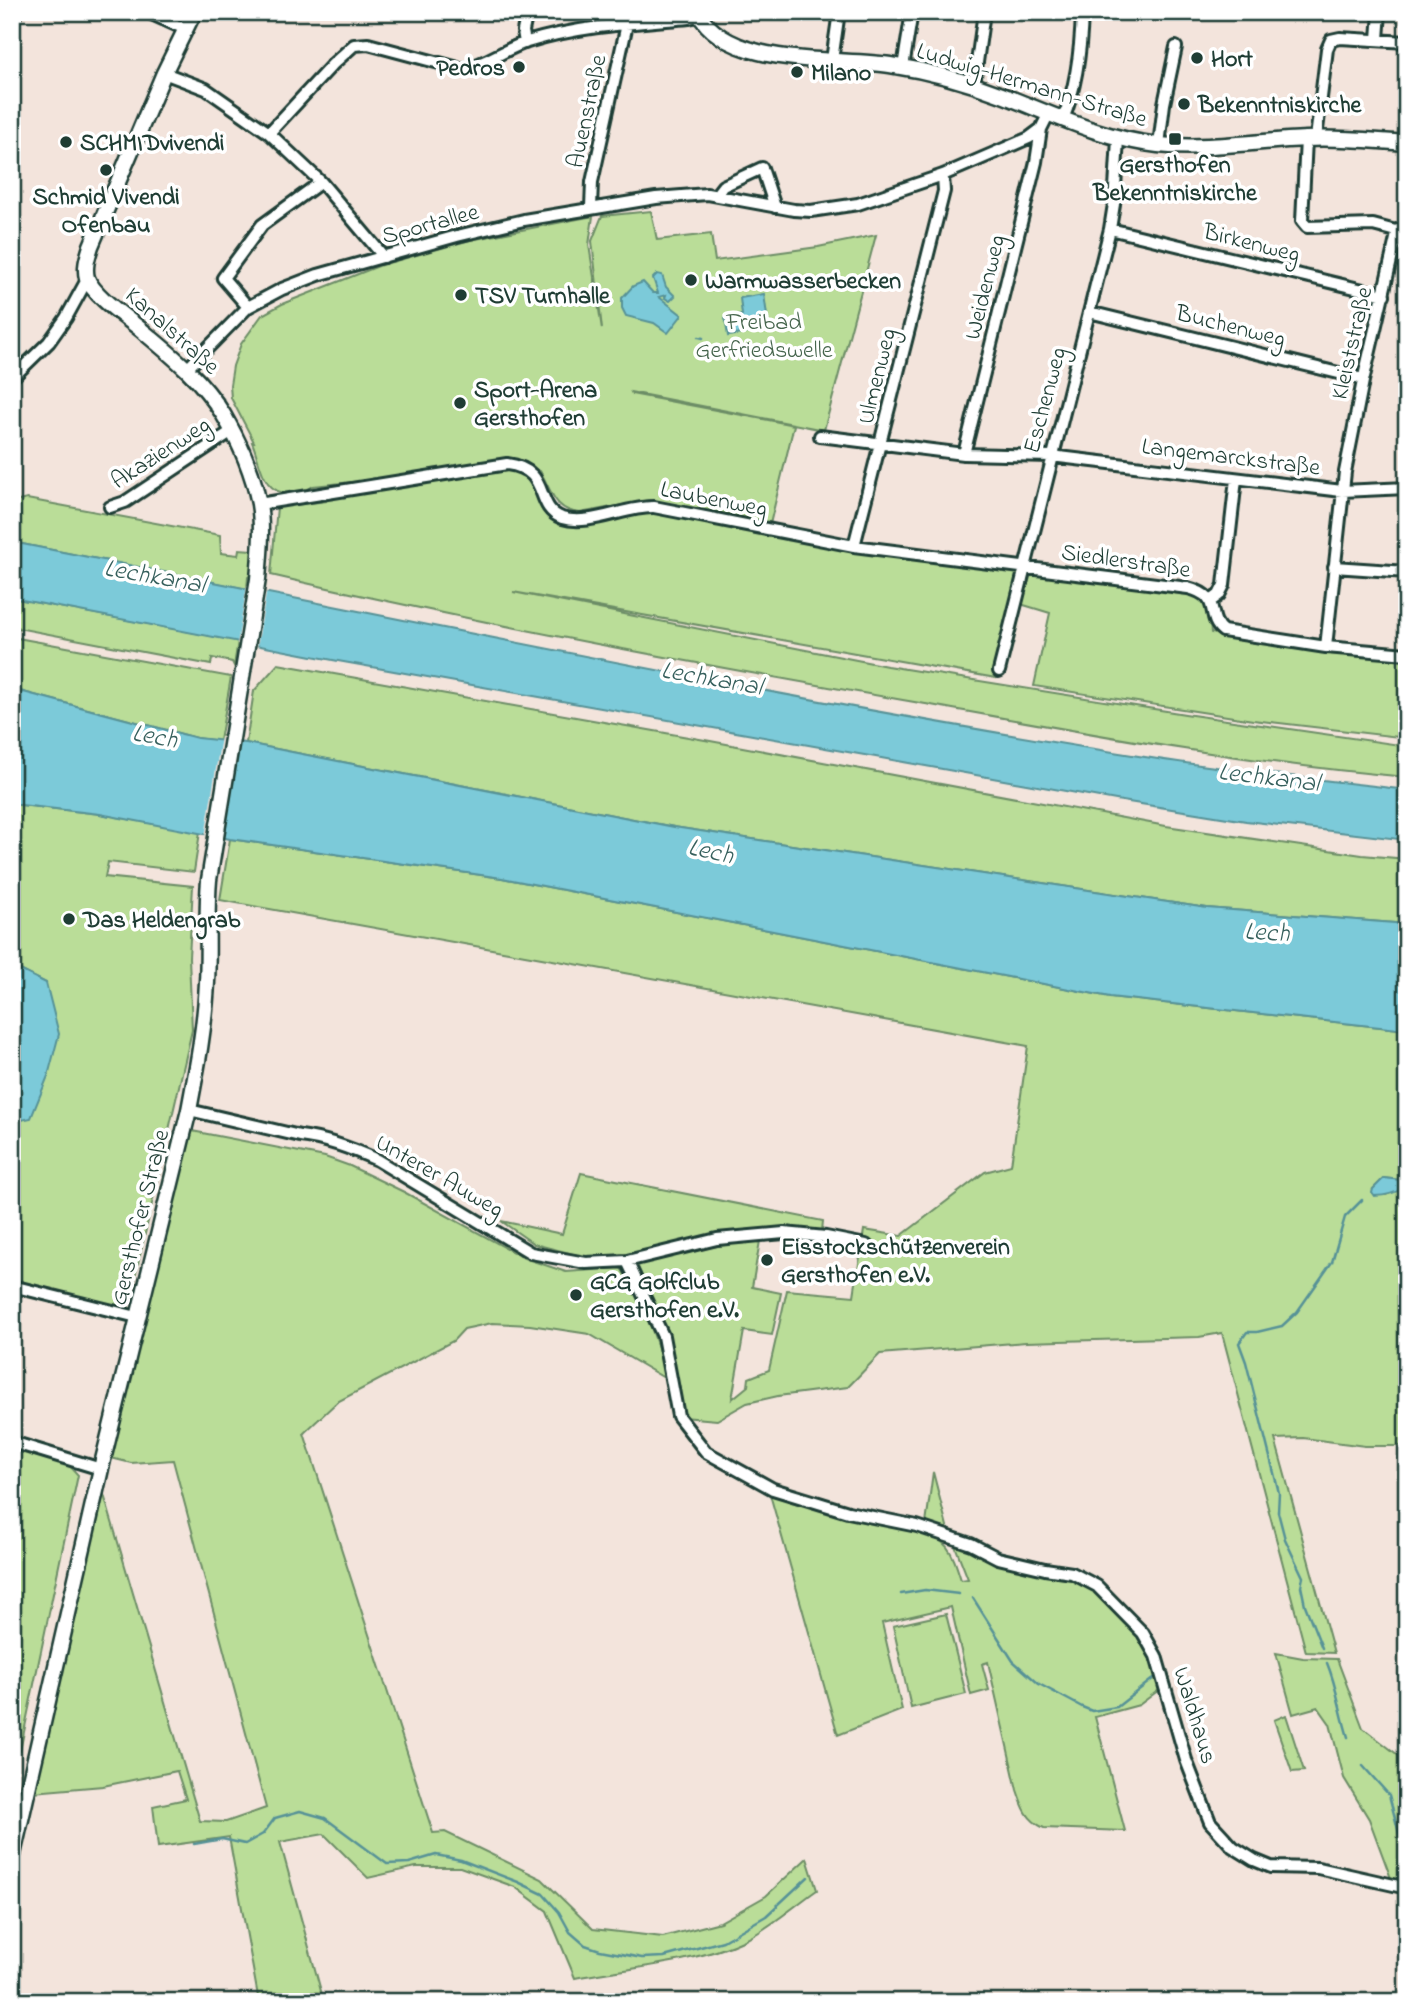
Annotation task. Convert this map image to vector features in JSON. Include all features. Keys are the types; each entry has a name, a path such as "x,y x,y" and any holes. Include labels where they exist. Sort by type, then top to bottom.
{"main road":[{"path":"88,278 86,261 91,246 164,73 194,12"},
{"name":"Ludwig-Hermann-Straße","path":"699,13 712,30 758,52 904,67 974,85 1118,139 1159,145 1216,147 1311,139 1407,143"},
{"name":"Kanalstraße","path":"88,278 96,292 204,386 232,430 245,458 259,504 261,544 258,579"},
{"name":"Gersthofer Straße","path":"12,1859 101,1469 189,1110 204,1023 207,899 211,866 258,579"}],"street":[{"path":"147,12 185,29"},
{"path":"525,43 523,31 527,12"},
{"path":"832,60 839,12"},
{"path":"904,67 912,12"},
{"path":"974,85 984,12"},
{"path":"1041,129 1068,106 1081,51 1083,12"},
{"path":"1378,39 1380,12"},
{"path":"269,133 324,73 354,45 368,44 462,69 475,67 525,43 583,30 689,18 699,13"},
{"name":"Auenstraße","path":"591,207 592,182 627,24"},
{"path":"1311,139 1327,49 1331,40 1340,38 1407,41"},
{"path":"1159,145 1176,47"},
{"path":"164,73 206,89 269,133 321,182 384,257"},
{"name":"Sportallee","path":"187,369 248,307 282,289 318,275 464,234 591,207 656,198 716,195 794,210 827,210 870,200 943,175 1020,143 1041,129"},
{"name":"Weidenweg","path":"964,454 1036,162 1041,129"},
{"name":"Eschenweg","path":"999,671 1110,229 1118,139"},
{"name":"Kleiststraße","path":"1311,139 1302,221 1307,227 1373,225 1402,232 1363,379 1342,491 1326,646"},
{"name":"Sportallee","path":"716,195 723,187 762,168 775,207"},
{"name":"Ulmenweg","path":"854,546 944,191 943,175"},
{"path":"248,307 223,278 262,225 321,182"},
{"name":"Birkenweg","path":"1110,229 1384,295"},
{"path":"12,378 49,342 88,278"},
{"name":"Buchenweg","path":"1089,312 1363,379"},
{"name":"Akazienweg","path":"110,507 125,502 232,430"},
{"name":"Langemarckstraße","path":"820,436 964,454 1051,456 1342,491 1407,488"},
{"name":"Laubenweg","path":"259,504 507,464 520,466 530,472 538,481 547,505 565,519 588,519 636,508 654,507 854,546 1024,568"},
{"path":"1211,601 1219,595 1224,585 1236,479"},
{"path":"1334,566 1407,572"},
{"name":"Siedlerstraße","path":"1024,568 1198,591 1211,601 1216,622 1223,631 1326,646 1407,654"},
{"name":"Unterer Auweg","path":"189,1110 316,1138 358,1151 531,1253 586,1263 627,1261 717,1239 783,1234 826,1237 866,1245"},
{"name":"Waldhaus","path":"627,1261 663,1336 678,1416 706,1452 773,1489 848,1512 917,1525 971,1544 998,1558 1072,1573 1097,1586 1143,1633 1156,1656 1186,1760 1210,1822 1233,1847 1272,1867 1318,1868 1407,1888"},
{"path":"12,1286 137,1317"},
{"path":"12,1442 101,1469"}],"green space":[{"name":"Freibad Gerfriedswelle","path":"651,211 657,240 711,234 715,261 818,247 876,235 824,430 631,392 794,425 770,524 649,500 580,513 571,511 555,499 540,471 522,465 313,486 293,493 283,493 275,489 264,477 254,442 231,398 230,385 241,344 262,315 282,304 381,265 470,240 593,216 589,245 602,329 592,241 602,216"},
{"path":"507,469 524,474 534,487 543,508 566,525 645,511 662,511 822,545 1187,594 1195,596 1207,608 1211,633 1306,649 1407,659 1407,738 1253,720 1034,686 1050,613 1014,602 996,678 513,592 887,666 1185,714 1407,746 1407,777 1284,764 1041,725 594,644 271,575 277,507 326,501 407,483"},
{"path":"12,499 27,499 220,535 221,553 238,555 239,549 252,550 253,574 248,577 247,589 12,542"},
{"path":"12,598 238,641 234,666 232,662 212,658 211,665 12,627"},
{"path":"12,637 231,677 220,741 197,738 12,689"},
{"path":"278,664 1166,826 1362,855 1407,859 1407,924 1207,908 674,827 246,743 254,691"},
{"path":"12,804 100,814 200,832 194,872 108,862 105,877 193,886 189,957 192,1030 127,1312 12,1284 12,1122 31,1117 46,983 12,966"},
{"path":"230,839 502,878 1110,997 1407,1030 1407,1176 1400,1180 1384,1178 1373,1189 1386,1195 1407,1186 1407,1446 1365,1446 1303,1438 1275,1439 1334,1653 1306,1652 1222,1333 1199,1337 1026,1342 880,1354 848,1387 747,1403 717,1420 683,1417 666,1335 636,1262 717,1246 760,1241 752,1287 781,1293 772,1335 744,1331 732,1399 748,1386 749,1378 769,1370 787,1290 854,1296 864,1230 901,1236 985,1172 1011,1165 1028,1046 220,900"},
{"path":"192,1131 325,1157 350,1166 404,1192 524,1258 566,1272 621,1268 654,1334 666,1379 589,1334 530,1325 492,1323 464,1329 453,1341 337,1402 304,1433 433,1833 445,1832 542,1879 593,1929 663,1937 720,1922 766,1896 807,1858 817,1890 764,1929 726,1948 662,1964 575,1978 547,1911 515,1887 460,1867 416,1867 368,1878 324,1834 280,1842 324,2002 259,2002 229,1837 158,1847 153,1806 186,1799 177,1771 103,1786 34,1792 102,1488 200,1821 226,1822 266,1808 173,1460 131,1463 111,1458"},
{"path":"581,1173 823,1221 822,1231 784,1229 636,1254 589,1258 534,1244 501,1221 562,1234"},
{"path":"12,1448 70,1466 78,1475 20,1751 12,1750"},
{"path":"933,1472 949,1534 926,1524"},
{"path":"769,1491 917,1528 936,1537 947,1547 961,1580 968,1579 954,1543 1073,1576 1096,1589 1142,1637 1153,1656 1163,1687 1139,1705 1095,1717 1125,1831 1044,1828 1030,1817 1017,1790 988,1662 982,1664 989,1690 971,1695 951,1607 882,1623 902,1710 838,1735"},
{"path":"946,1614 966,1694 911,1708 893,1626"},
{"path":"1276,1653 1303,1658 1337,1659 1363,1728 1407,1762 1407,1885 1392,1881 1369,1819 1344,1778 1330,1724 1318,1707 1293,1714"},
{"path":"1286,1715 1304,1771 1292,1772 1274,1720"}],"water":[{"path":"657,274 662,275 666,287 675,296 670,301 665,298 666,295 659,297 682,315 668,333 654,323 626,316 622,308 622,298 633,286 643,282 653,293 658,293 653,278"},
{"path":"764,294 769,330 728,336 725,318 742,315 740,298"},
{"name":"Lechkanal","path":"12,542 578,655 1003,734 1178,762 1407,790 1407,840 1246,821 1116,800 338,661 12,598"},
{"name":"Lech","path":"12,689 197,738 246,743 674,827 1207,908 1407,924 1407,1030 1110,997 502,878 230,839 100,814 12,804"},
{"path":"12,966 46,983 59,1034 48,1076 31,1118 12,1122"},
{"path":"1407,1176 1407,1186 1400,1190 1378,1196 1372,1193 1384,1178 1400,1180"}],"pier":[{"path":"247,585 267,589 257,648 237,644"},
{"path":"221,737 241,739 224,841 205,837"}],"waterway":[{"path":"699,337 703,338"},
{"path":"1322,1648 1305,1605 1301,1586 1303,1577 1285,1539 1278,1512 1279,1493 1239,1343 1247,1332 1282,1326 1297,1312 1332,1262 1345,1217 1362,1200"},
{"path":"901,1594 925,1590 959,1594"},
{"path":"973,1598 1013,1661 1039,1684 1082,1707 1092,1711 1117,1707 1154,1678"},
{"path":"1327,1663 1348,1737"},
{"path":"1363,1766 1389,1795 1402,1845 1407,1849"},
{"path":"194,1844 222,1839 245,1844 263,1834 275,1818 300,1811 325,1818 387,1864 409,1863 436,1855 461,1860 518,1882 543,1894 559,1912 570,1932 585,1945 642,1958 664,1957 723,1941 766,1916 808,1877"}],"place":[{"name":"Hort","path":"1197,58"},
{"name":"Pedros","path":"519,67"},
{"name":"Milano","path":"797,72"},
{"name":"Bekenntniskirche","path":"1184,104"},
{"name":"Gersthofen Bekenntniskirche","path":"1175,139"},
{"name":"SCHMIDvivendi","path":"66,142"},
{"name":"Schmid Vivendi Ofenbau","path":"106,170"},
{"name":"Warmwasserbecken","path":"691,280"},
{"name":"TSV Turnhalle","path":"461,295"},
{"name":"Sport-Arena Gersthofen","path":"460,403"},
{"name":"Das Heldengrab","path":"69,919"},
{"name":"Eisstockschützenverein Gersthofen e.V.","path":"767,1260"},
{"name":"GCG Golfclub Gersthofen e.V.","path":"576,1295"}]}
